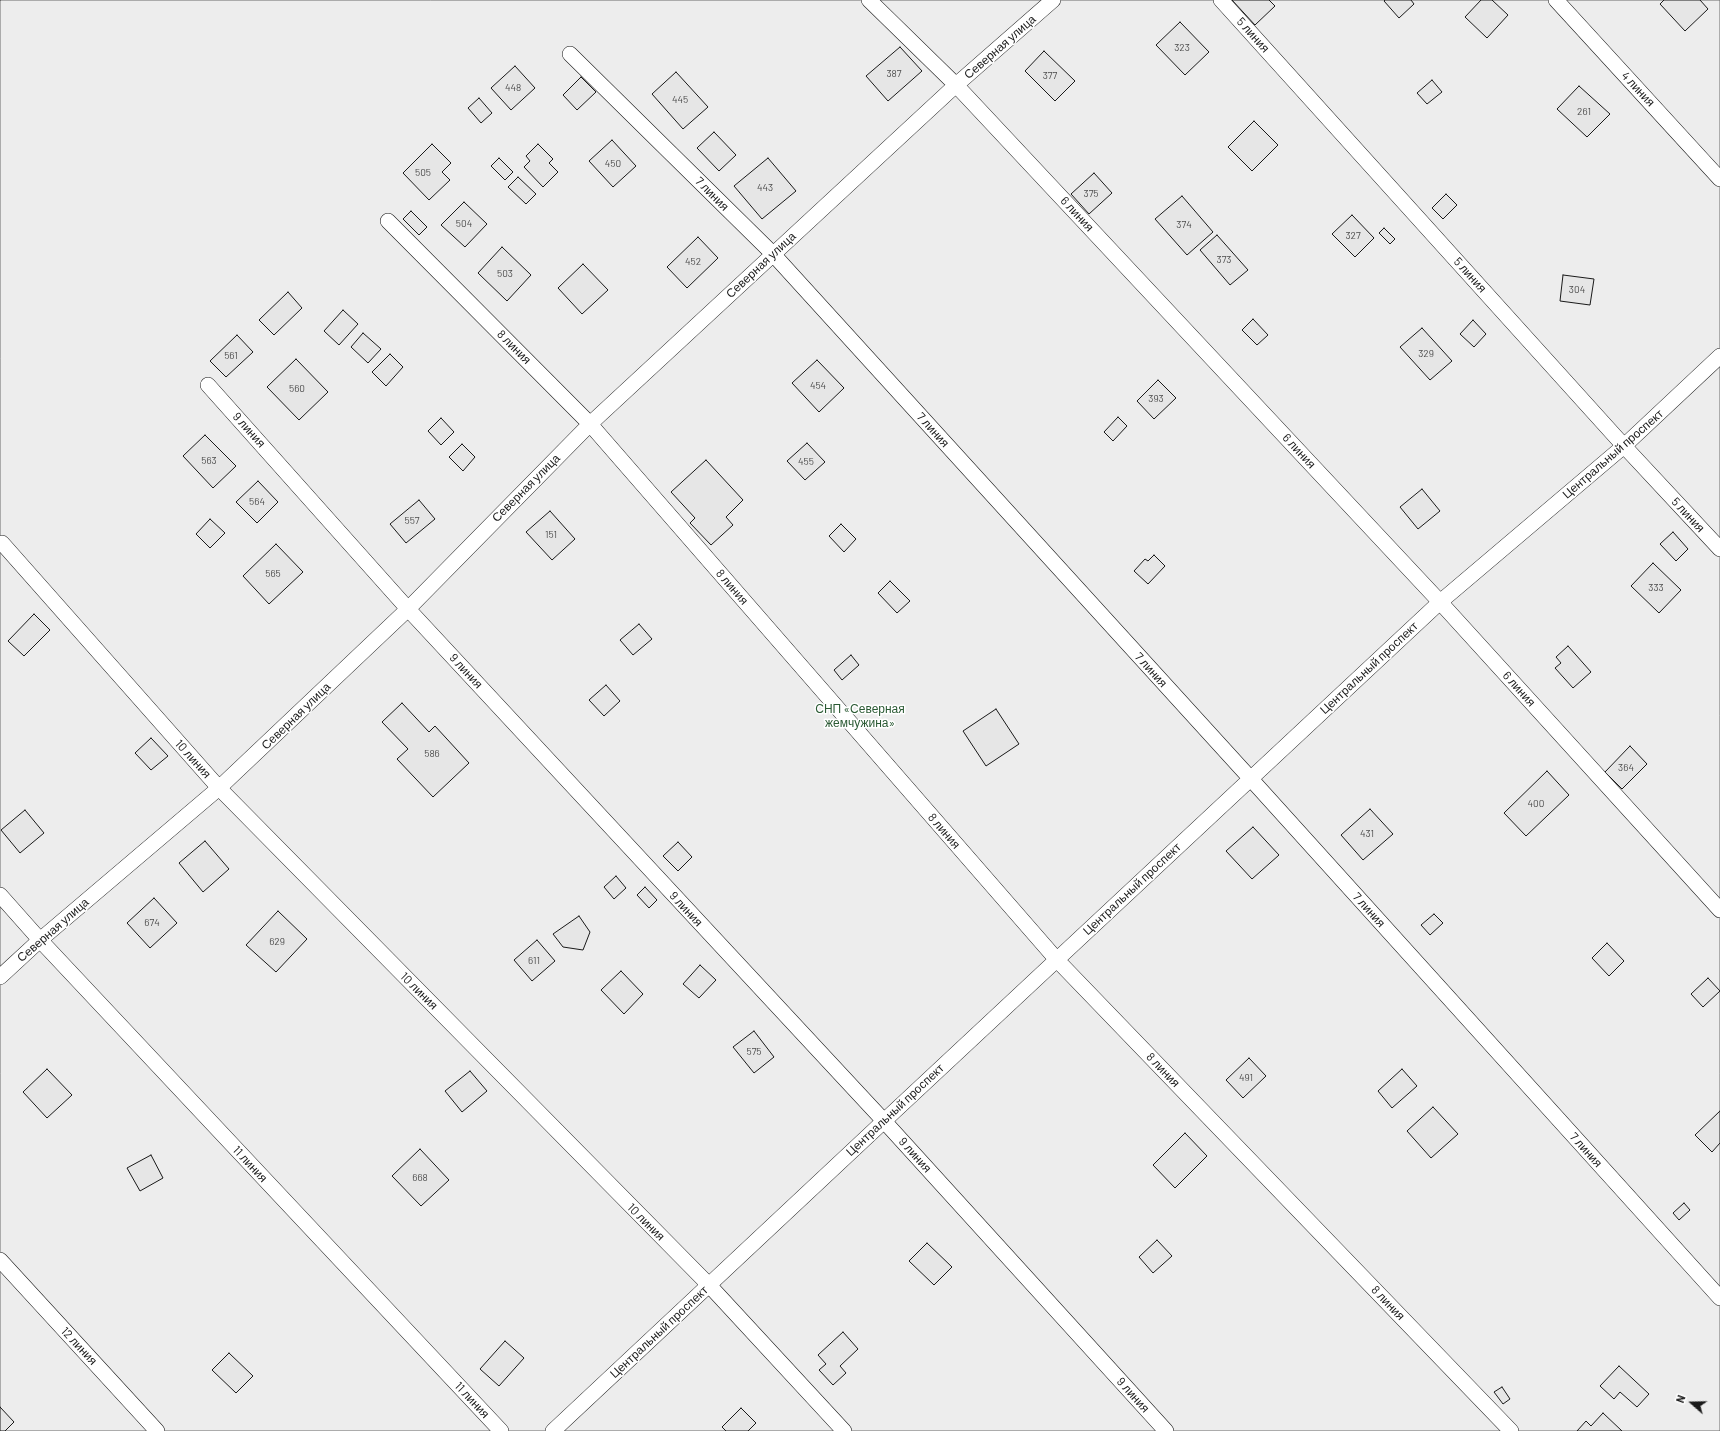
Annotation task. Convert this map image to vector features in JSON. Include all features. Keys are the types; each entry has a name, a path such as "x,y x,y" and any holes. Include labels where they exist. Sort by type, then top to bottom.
{"street":[{"name":"6 линия","path":"869,0 956,86 1440,602 1720,910"},
{"name":"Северная улица","path":"0,977 40,940 219,788 408,609 590,424 956,86 1053,0"},
{"name":"5 линия","path":"1221,0 1624,446 1720,549"},
{"name":"4 линия","path":"1556,0 1720,179"},
{"name":"7 линия","path":"570,54 773,254 1250,778 1720,1298"},
{"name":"8 линия","path":"388,221 590,424 1056,960 1511,1431"},
{"name":"Центральный проспект","path":"553,1431 884,1120 1440,602 1624,446 1720,356"},
{"name":"9 линия","path":"208,385 408,609 884,1120 1166,1431"},
{"name":"10 линия","path":"2,543 219,788 709,1285 844,1431"},
{"name":"11 линия","path":"0,895 40,940 501,1431"},
{"name":"12 линия","path":"0,1260 157,1431"}],"shaded area":[{"name":"СНП «Северная жемчужина»","path":"1,0 1720,0 1720,1431 0,1431"}],"building":[{"path":"1232,0 1269,0 1275,6 1255,25"},
{"path":"1411,0 1414,4 1399,18 1384,1"},
{"path":"1481,0 1492,0 1508,15 1487,38 1465,17"},
{"path":"1664,0 1700,0 1708,9 1685,31 1660,4"},
{"path":"1180,22 1209,52 1185,75 1156,45"},
{"path":"900,47 922,71 888,101 866,76"},
{"path":"1044,51 1075,81 1055,101 1025,71"},
{"path":"515,66 535,88 511,110 491,88"},
{"path":"676,72 708,107 683,129 652,94"},
{"path":"581,77 596,92 577,110 563,95"},
{"path":"1432,80 1442,92 1427,104 1417,93"},
{"path":"1579,86 1610,114 1587,137 1557,109"},
{"path":"479,98 492,113 481,123 468,108"},
{"path":"1254,121 1278,145 1252,171 1228,147"},
{"path":"714,132 736,155 719,171 697,148"},
{"path":"612,140 636,166 613,187 589,161"},
{"path":"432,144 451,163 442,172 450,180 429,200 403,173"},
{"path":"538,144 553,159 549,163 558,172 543,187 524,167 530,161 526,156"},
{"path":"499,158 513,172 505,180 491,166"},
{"path":"768,158 796,191 762,219 734,186"},
{"path":"1094,173 1112,193 1089,214 1071,194"},
{"path":"518,177 536,194 526,204 508,187"},
{"path":"1446,194 1457,205 1443,219 1432,208"},
{"path":"1182,196 1213,232 1187,255 1155,219"},
{"path":"464,202 487,224 465,247 441,225"},
{"path":"411,211 427,227 419,235 403,219"},
{"path":"1352,215 1374,238 1355,257 1332,234"},
{"path":"1384,228 1395,239 1390,244 1379,233"},
{"path":"1217,235 1248,270 1230,285 1200,250"},
{"path":"698,237 718,258 687,288 667,267"},
{"path":"502,247 531,275 507,301 478,273"},
{"path":"583,264 608,290 582,314 558,288"},
{"path":"1563,275 1594,279 1590,305 1560,301"},
{"path":"288,292 302,308 274,335 259,320"},
{"path":"343,310 358,324 339,345 324,331"},
{"path":"1253,319 1268,335 1257,345 1242,330"},
{"path":"1473,320 1486,334 1474,347 1460,334"},
{"path":"1422,328 1452,361 1430,380 1400,347"},
{"path":"363,333 381,349 368,363 351,347"},
{"path":"237,335 253,352 226,377 210,361"},
{"path":"390,354 403,367 386,386 372,372"},
{"path":"296,359 328,392 299,420 267,387"},
{"path":"817,360 844,388 819,412 792,383"},
{"path":"1158,380 1176,398 1154,419 1137,401"},
{"path":"1118,417 1127,426 1113,441 1104,432"},
{"path":"441,418 454,432 441,445 428,431"},
{"path":"205,435 236,466 213,488 183,456"},
{"path":"807,443 825,462 805,480 787,461"},
{"path":"462,444 475,457 463,471 449,457"},
{"path":"706,460 743,500 726,517 733,525 711,545 690,523 695,518 671,492"},
{"path":"258,481 278,502 257,523 236,502"},
{"path":"1422,489 1440,511 1418,529 1400,507"},
{"path":"419,500 435,519 406,543 390,524"},
{"path":"550,511 575,539 552,560 526,532"},
{"path":"210,519 225,533 210,548 196,534"},
{"path":"841,524 856,539 844,552 829,536"},
{"path":"1673,532 1688,549 1676,561 1660,544"},
{"path":"276,544 303,572 269,604 243,576"},
{"path":"1154,555 1165,566 1148,584 1134,571 1145,559 1148,561"},
{"path":"1653,563 1681,590 1659,613 1631,586"},
{"path":"890,581 910,601 897,613 878,593"},
{"path":"34,614 50,630 24,656 8,641"},
{"path":"639,624 652,639 633,655 620,640"},
{"path":"1568,646 1591,672 1573,688 1555,668 1561,663 1556,657"},
{"path":"851,655 859,665 842,680 834,670"},
{"path":"606,685 620,701 604,716 589,700"},
{"path":"402,703 429,732 435,726 469,763 433,797 397,759 408,749 382,722"},
{"path":"996,709 1019,744 986,766 963,731"},
{"path":"151,738 168,756 151,770 135,753"},
{"path":"1630,746 1647,764 1622,789 1605,772"},
{"path":"1547,771 1569,795 1526,836 1504,813"},
{"path":"1370,809 1393,834 1363,860 1341,835"},
{"path":"25,810 44,833 20,853 1,830"},
{"path":"1253,827 1279,855 1252,879 1226,851"},
{"path":"205,841 229,869 203,892 179,863"},
{"path":"678,842 692,857 678,871 663,856"},
{"path":"616,876 626,888 614,899 604,887"},
{"path":"645,887 657,900 649,908 637,895"},
{"path":"154,898 177,923 150,948 127,923"},
{"path":"278,911 307,939 276,972 246,945"},
{"path":"1434,914 1443,923 1430,935 1421,925"},
{"path":"579,916 590,932 583,950 563,947 553,934"},
{"path":"537,940 555,961 532,981 514,960"},
{"path":"1607,943 1624,961 1609,976 1592,958"},
{"path":"700,965 716,980 699,998 683,984"},
{"path":"621,971 643,994 624,1014 601,990"},
{"path":"1708,978 1720,991 1703,1007 1691,994"},
{"path":"754,1031 774,1057 754,1073 733,1047"},
{"path":"1249,1058 1266,1076 1243,1098 1226,1080"},
{"path":"47,1069 72,1095 47,1118 23,1092"},
{"path":"1402,1069 1417,1086 1392,1108 1378,1091"},
{"path":"470,1071 487,1091 462,1112 445,1091"},
{"path":"1433,1107 1458,1134 1431,1158 1407,1131"},
{"path":"1720,1111 1720,1143 1712,1152 1695,1135"},
{"path":"1185,1133 1207,1156 1175,1188 1153,1165"},
{"path":"420,1149 449,1180 421,1206 392,1176"},
{"path":"151,1155 163,1178 140,1191 127,1168"},
{"path":"1684,1203 1690,1210 1679,1220 1673,1213"},
{"path":"1157,1240 1172,1256 1153,1273 1139,1257"},
{"path":"927,1243 952,1267 934,1285 909,1261"},
{"path":"843,1332 858,1349 840,1366 846,1373 833,1385 819,1370 826,1364 818,1355"},
{"path":"505,1341 524,1358 499,1386 480,1369"},
{"path":"229,1353 253,1376 236,1393 212,1370"},
{"path":"1619,1366 1649,1394 1637,1407 1620,1392 1614,1399 1600,1386"},
{"path":"1502,1387 1510,1399 1503,1404 1494,1392"},
{"path":"0,1407 14,1422 5,1431 0,1431"},
{"path":"741,1408 756,1423 748,1431 726,1431 722,1427"},
{"path":"1603,1413 1622,1431 1577,1431 1586,1421 1591,1426"}]}
